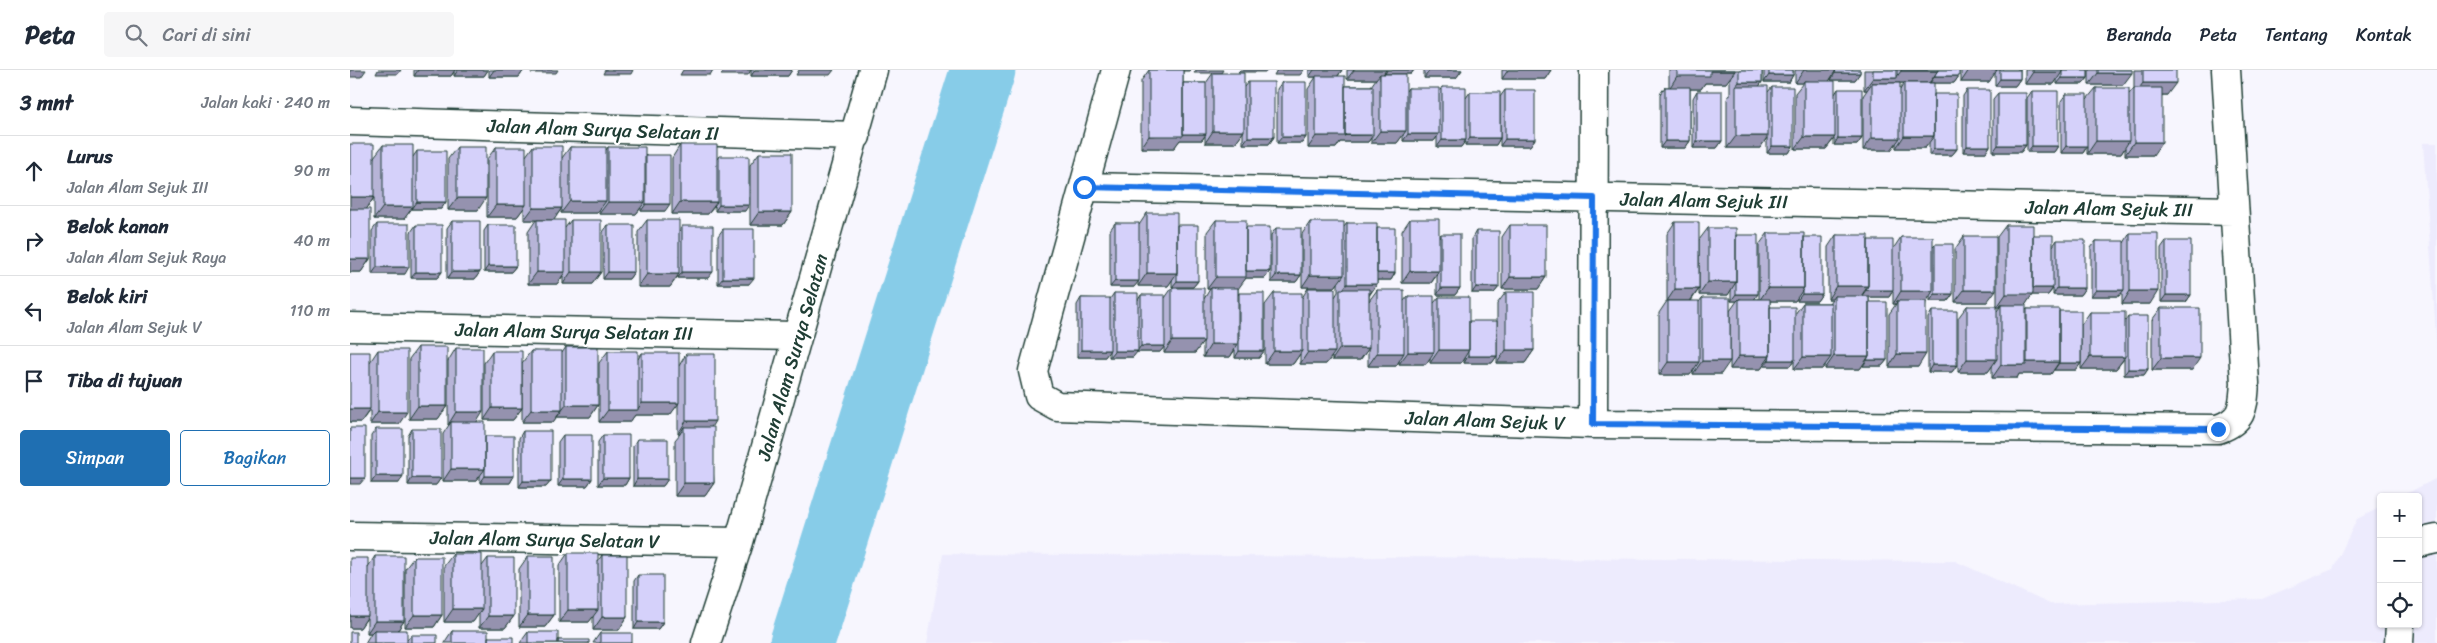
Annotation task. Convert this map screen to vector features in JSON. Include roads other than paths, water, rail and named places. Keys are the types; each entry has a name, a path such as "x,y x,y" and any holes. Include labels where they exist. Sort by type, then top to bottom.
{"street":[{"name":"Jalan Alam Surya Selatan","path":"706,643 739,542 856,136 873,70"},
{"path":"1084,187 1116,70"},
{"path":"1593,424 1594,70"},
{"path":"2226,70 2233,211"},
{"name":"Jalan Alam Surya Selatan II","path":"350,122 856,136"},
{"name":"Jalan Alam Sejuk III","path":"1084,187 2233,211"},
{"name":"Jalan Alam Sejuk V","path":"1084,187 1033,371 1039,396 1058,406 1593,424 2218,429 2232,424 2242,410 2245,382 2233,211"},
{"name":"Jalan Alam Surya Selatan III","path":"350,327 797,336"},
{"name":"Jalan Alam Surya Selatan V","path":"350,536 739,542"},
{"path":"2422,542 2437,539"},
{"path":"2399,643 2400,628"}],"waterway":[{"path":"802,643 983,70"}]}
